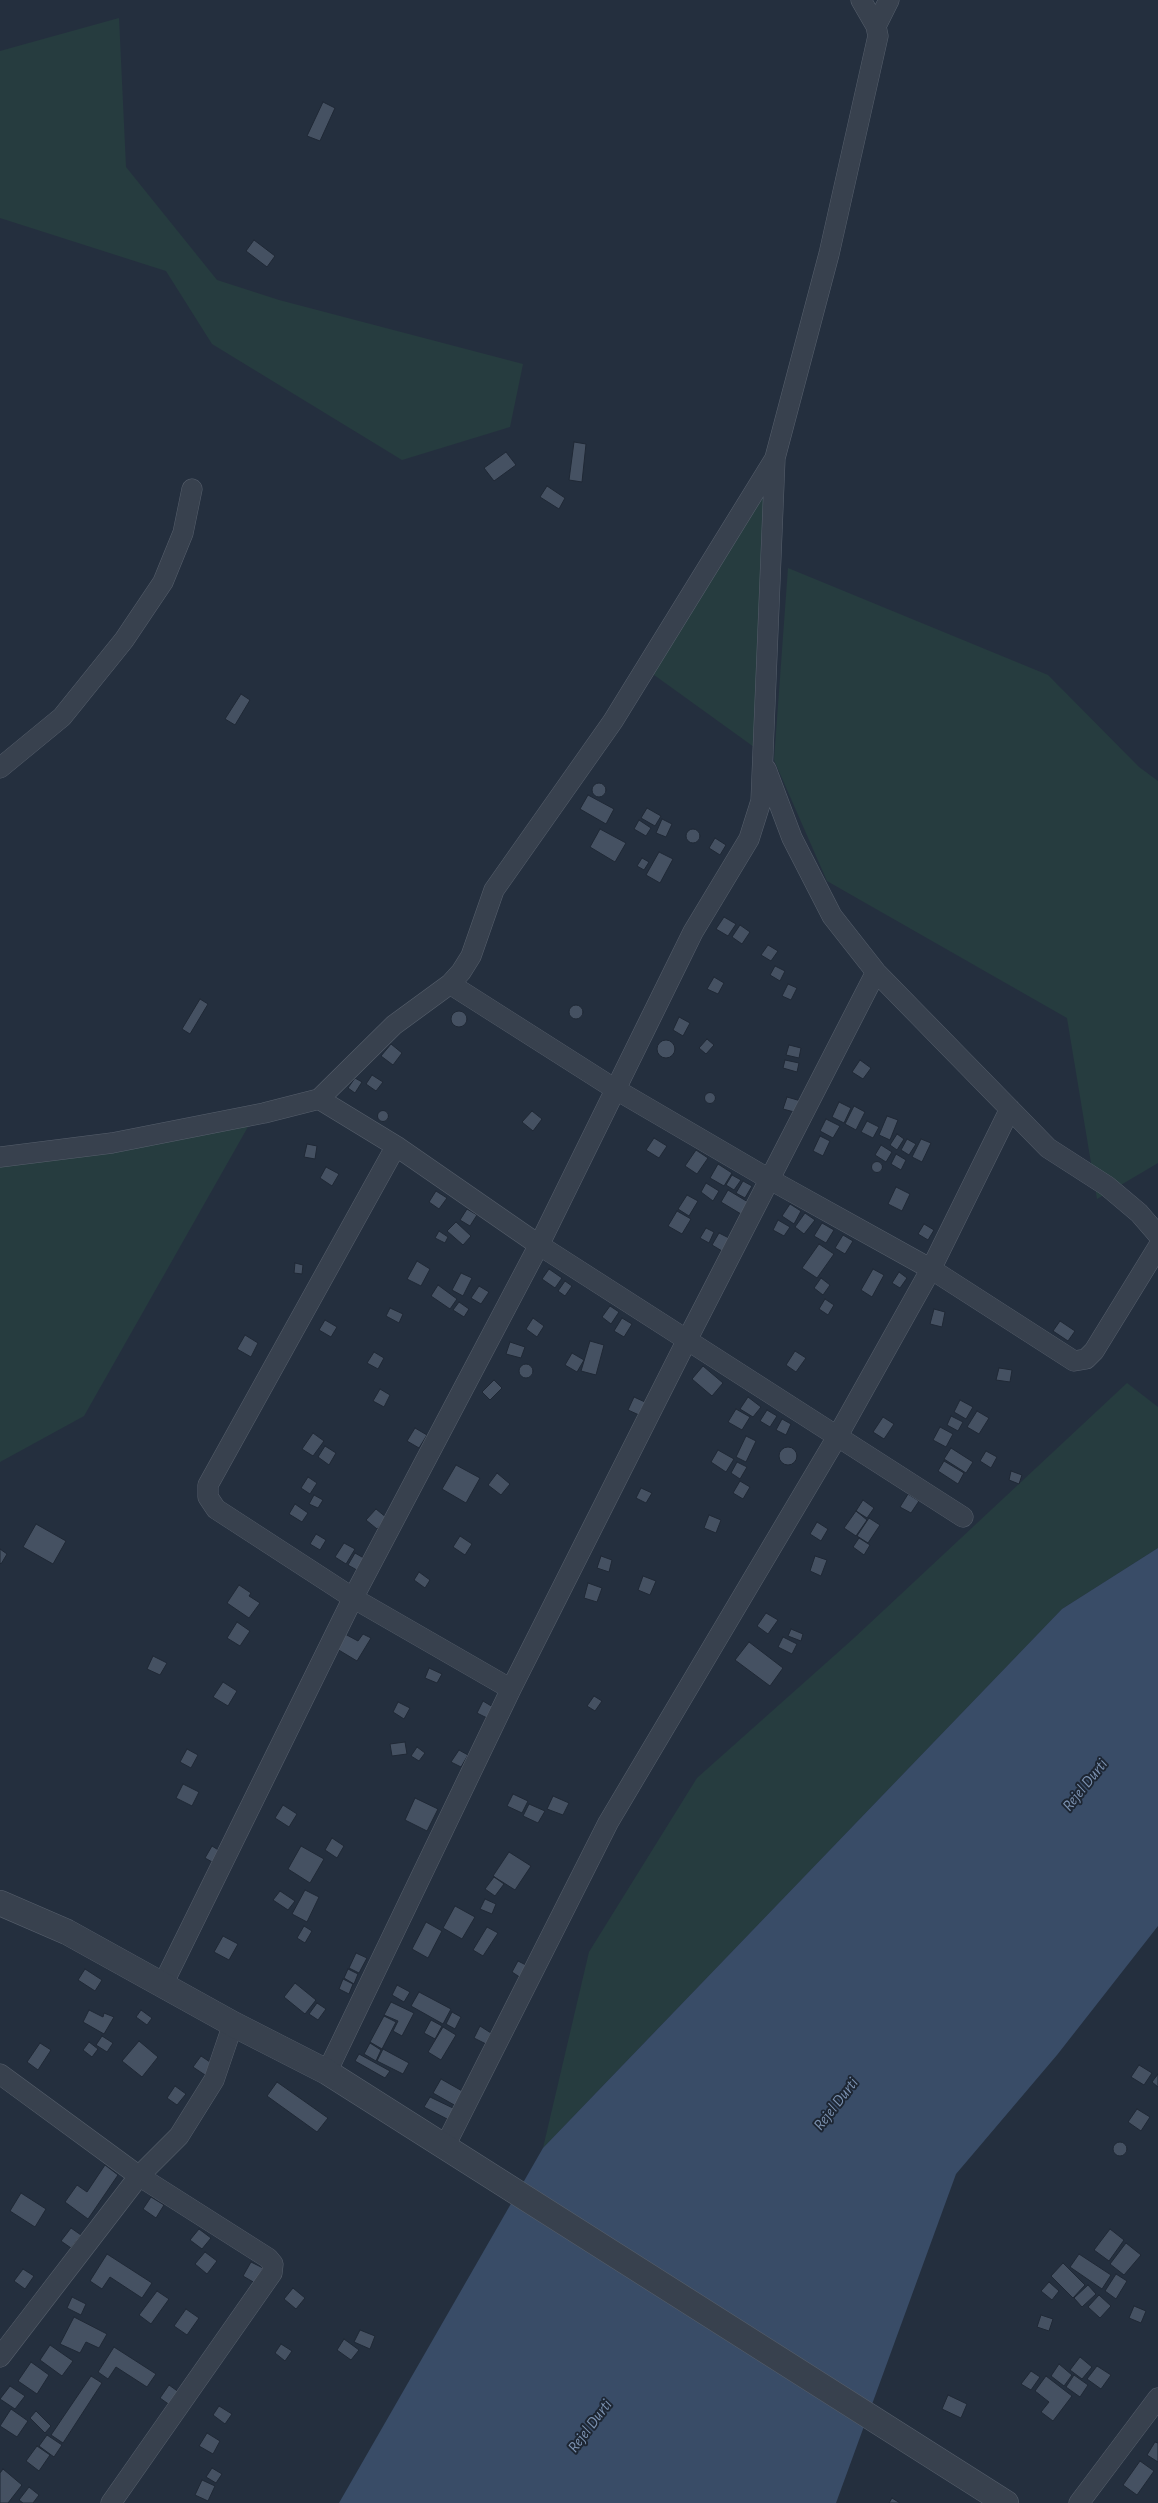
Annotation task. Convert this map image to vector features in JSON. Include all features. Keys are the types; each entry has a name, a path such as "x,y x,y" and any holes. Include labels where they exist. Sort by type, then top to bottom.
{"street":[{"path":"163,1984 353,1598 539,1245 693,932 749,840 761,801 775,458 829,254 878,36 876,26 860,0"},
{"path":"876,26 889,0"},
{"path":"0,1158 112,1143 264,1113 320,1099 394,1025 450,984 461,972 471,956 494,890 613,721 775,458"},
{"path":"0,768 62,717 124,640 164,582 184,533 192,489"},
{"path":"762,760 792,838 832,916 876,972 1048,1148 1107,1186 1139,1213 1158,1235"},
{"path":"326,2072 511,1689 876,972"},
{"path":"450,984 615,1089 769,1179 931,1269 1074,1361 1086,1360 1094,1351 1158,1247"},
{"path":"320,1099 396,1146 539,1245 963,1517"},
{"path":"445,2146 608,1823 837,1437 931,1269 1010,1109"},
{"path":"396,1146 208,1485 208,1497 216,1509 353,1598 511,1689"},
{"path":"0,1903 67,1932 234,2024 326,2072 1006,2503"},
{"path":"0,2357 139,2176 179,2136 214,2080 234,2024"},
{"path":"0,2074 139,2176 268,2258 273,2264 272,2273 111,2503"},
{"path":"1079,2503 1158,2398"}],"green space":[{"path":"119,18 126,167 217,280 279,300 523,364 510,427 402,460 212,344 166,271 0,218 0,51"},
{"path":"765,493 754,747 650,672"},
{"path":"788,568 1048,675 1139,767 1158,781 1158,1163 1097,1199 1067,1018 827,881 774,760"},
{"path":"249,1125 84,1416 0,1462 0,1166"},
{"path":"1127,1383 1158,1407 1158,1548 1062,1609 543,2148 589,1952 697,1778 853,1639"}],"water":[{"name":"Rejel Durti","path":"1158,1548 1158,1926 1057,2055 956,2174 836,2503 339,2503 543,2148 1062,1609"}],"building":[{"path":"323,102 335,108 320,141 307,136"},
{"path":"254,240 275,256 267,267 246,251"},
{"path":"574,442 586,444 582,482 569,480"},
{"path":"506,452 516,465 494,481 484,468"},
{"path":"547,486 565,498 559,509 540,497"},
{"path":"241,694 250,700 235,725 225,719"},
{"path":"599,783 604,785 606,790 604,795 599,797 594,795 592,790 594,785"},
{"path":"588,795 614,809 606,824 580,809"},
{"path":"647,808 661,816 655,826 641,818"},
{"path":"662,819 672,824 666,837 656,833"},
{"path":"639,820 651,828 646,836 634,829"},
{"path":"600,829 626,843 615,862 590,847"},
{"path":"693,829 698,831 700,836 698,841 693,843 688,841 686,836 688,831"},
{"path":"715,838 726,845 720,855 709,848"},
{"path":"659,852 673,859 660,883 646,875"},
{"path":"642,858 649,862 644,870 637,866"},
{"path":"724,917 736,924 728,936 716,929"},
{"path":"740,925 750,932 742,944 732,937"},
{"path":"768,945 778,951 771,961 761,955"},
{"path":"775,966 785,971 780,981 770,975"},
{"path":"714,977 724,983 718,994 707,989"},
{"path":"788,984 797,988 791,1000 782,996"},
{"path":"200,999 208,1004 190,1034 182,1029"},
{"path":"576,1005 581,1007 583,1012 581,1017 576,1019 571,1017 569,1012 571,1007"},
{"path":"459,1011 465,1013 467,1019 465,1025 459,1027 453,1025 451,1019 453,1013"},
{"path":"679,1017 690,1023 683,1036 673,1030"},
{"path":"707,1039 714,1045 706,1054 699,1048"},
{"path":"666,1040 672,1043 675,1049 672,1055 666,1058 660,1055 657,1049 660,1043"},
{"path":"391,1044 402,1053 393,1065 381,1056"},
{"path":"789,1045 801,1048 799,1058 786,1055"},
{"path":"785,1060 799,1063 797,1072 783,1068"},
{"path":"860,1060 871,1068 863,1079 852,1072"},
{"path":"372,1075 383,1082 376,1091 366,1084"},
{"path":"355,1078 362,1082 355,1093 348,1088"},
{"path":"710,1092 716,1098 710,1104 704,1098"},
{"path":"787,1097 801,1101 798,1113 783,1109"},
{"path":"839,1102 851,1108 844,1123 832,1117"},
{"path":"854,1106 865,1112 856,1130 845,1124"},
{"path":"383,1110 389,1116 383,1122 377,1116"},
{"path":"532,1111 542,1119 533,1131 522,1122"},
{"path":"887,1116 898,1120 890,1140 879,1135"},
{"path":"826,1119 840,1126 833,1138 820,1131"},
{"path":"867,1121 879,1127 873,1138 861,1132"},
{"path":"897,1134 904,1139 897,1150 890,1145"},
{"path":"820,1136 830,1141 823,1156 813,1151"},
{"path":"654,1138 667,1146 659,1158 646,1150"},
{"path":"907,1139 916,1144 909,1155 901,1150"},
{"path":"921,1139 931,1143 922,1162 912,1157"},
{"path":"307,1144 317,1146 315,1159 304,1157"},
{"path":"881,1145 892,1152 886,1162 875,1155"},
{"path":"696,1150 708,1158 697,1174 685,1166"},
{"path":"896,1154 906,1160 901,1170 891,1164"},
{"path":"875,1162 879,1162 882,1167 881,1171 875,1172 872,1169 872,1165"},
{"path":"718,1164 732,1173 724,1186 710,1178"},
{"path":"326,1167 339,1174 332,1186 320,1178"},
{"path":"732,1175 741,1180 734,1190 726,1185"},
{"path":"743,1181 752,1186 745,1198 736,1193"},
{"path":"706,1183 719,1191 713,1201 701,1192"},
{"path":"896,1187 910,1194 902,1211 888,1204"},
{"path":"728,1190 748,1202 741,1214 721,1202"},
{"path":"436,1191 447,1198 439,1209 429,1202"},
{"path":"687,1195 698,1201 689,1216 678,1209"},
{"path":"790,1204 801,1211 794,1224 782,1216"},
{"path":"467,1209 477,1215 470,1226 460,1220"},
{"path":"677,1211 691,1219 682,1234 668,1226"},
{"path":"805,1213 815,1220 804,1234 795,1227"},
{"path":"778,1220 790,1227 784,1236 773,1230"},
{"path":"456,1222 471,1236 463,1245 447,1231"},
{"path":"822,1223 834,1230 826,1243 814,1236"},
{"path":"924,1224 934,1230 928,1240 918,1234"},
{"path":"706,1228 714,1232 709,1243 700,1238"},
{"path":"439,1231 448,1237 445,1243 435,1238"},
{"path":"719,1233 729,1238 722,1251 712,1245"},
{"path":"843,1235 853,1241 845,1254 835,1248"},
{"path":"819,1244 834,1254 817,1278 802,1268"},
{"path":"417,1261 430,1269 421,1286 407,1279"},
{"path":"295,1263 303,1265 302,1274 294,1273"},
{"path":"549,1269 562,1278 555,1288 542,1279"},
{"path":"873,1269 884,1275 872,1297 861,1290"},
{"path":"899,1272 907,1278 900,1288 892,1283"},
{"path":"461,1273 472,1278 463,1296 452,1290"},
{"path":"821,1278 830,1285 823,1295 814,1288"},
{"path":"565,1281 572,1286 565,1296 558,1291"},
{"path":"438,1285 457,1299 450,1309 431,1296"},
{"path":"479,1286 489,1292 481,1304 471,1298"},
{"path":"825,1299 834,1305 828,1315 819,1309"},
{"path":"459,1302 469,1309 464,1317 453,1310"},
{"path":"610,1306 619,1312 611,1324 602,1317"},
{"path":"390,1308 403,1314 399,1323 386,1316"},
{"path":"934,1309 945,1312 942,1327 930,1324"},
{"path":"533,1318 544,1326 537,1337 526,1329"},
{"path":"622,1318 632,1324 624,1337 614,1331"},
{"path":"325,1320 337,1327 331,1337 319,1330"},
{"path":"1060,1321 1075,1331 1068,1341 1053,1331"},
{"path":"245,1335 258,1343 251,1357 237,1349"},
{"path":"590,1341 604,1345 596,1375 581,1371"},
{"path":"510,1342 525,1347 521,1358 506,1354"},
{"path":"795,1351 806,1358 796,1372 786,1365"},
{"path":"374,1352 384,1358 378,1369 367,1363"},
{"path":"572,1353 584,1360 577,1372 565,1365"},
{"path":"523,1364 529,1364 533,1371 529,1378 523,1378 519,1374 519,1368"},
{"path":"703,1366 723,1383 712,1396 692,1379"},
{"path":"999,1368 1012,1370 1010,1382 996,1380"},
{"path":"494,1380 502,1388 490,1400 482,1392"},
{"path":"380,1389 390,1395 384,1407 373,1401"},
{"path":"634,1397 645,1402 639,1415 628,1410"},
{"path":"748,1397 761,1407 753,1417 740,1409"},
{"path":"960,1400 973,1407 966,1419 954,1412"},
{"path":"736,1409 750,1417 742,1430 728,1422"},
{"path":"767,1410 777,1416 770,1427 760,1421"},
{"path":"977,1411 989,1418 979,1434 967,1427"},
{"path":"951,1416 963,1422 958,1431 947,1425"},
{"path":"883,1417 894,1424 884,1439 873,1432"},
{"path":"782,1419 791,1424 786,1435 776,1430"},
{"path":"940,1427 953,1434 946,1447 933,1440"},
{"path":"415,1428 427,1435 419,1448 407,1441"},
{"path":"313,1433 324,1441 313,1456 302,1449"},
{"path":"746,1436 756,1441 746,1462 736,1457"},
{"path":"325,1446 336,1453 329,1465 318,1457"},
{"path":"784,1447 792,1447 797,1452 795,1463 784,1465 779,1460 779,1452"},
{"path":"951,1448 973,1462 966,1473 944,1459"},
{"path":"718,1450 734,1459 726,1472 711,1462"},
{"path":"986,1451 997,1457 991,1468 980,1461"},
{"path":"944,1461 964,1473 958,1484 938,1471"},
{"path":"737,1462 747,1467 740,1479 731,1473"},
{"path":"456,1465 480,1478 466,1503 442,1489"},
{"path":"1011,1471 1022,1475 1019,1484 1009,1480"},
{"path":"497,1473 510,1484 501,1495 488,1485"},
{"path":"308,1477 317,1483 310,1494 301,1488"},
{"path":"740,1481 750,1487 743,1499 733,1493"},
{"path":"641,1488 652,1493 646,1503 636,1498"},
{"path":"908,1494 919,1501 911,1513 900,1507"},
{"path":"314,1495 323,1500 318,1508 309,1504"},
{"path":"863,1500 874,1508 867,1518 856,1511"},
{"path":"295,1504 308,1513 302,1522 289,1514"},
{"path":"376,1509 387,1518 377,1529 366,1520"},
{"path":"856,1511 867,1520 856,1536 844,1528"},
{"path":"709,1515 721,1520 716,1533 704,1528"},
{"path":"869,1518 880,1525 868,1543 857,1536"},
{"path":"817,1522 828,1529 821,1541 810,1534"},
{"path":"36,1524 66,1541 53,1564 23,1547"},
{"path":"316,1534 326,1540 320,1550 310,1544"},
{"path":"460,1536 472,1544 465,1555 453,1547"},
{"path":"859,1538 870,1545 864,1555 853,1547"},
{"path":"344,1543 355,1549 346,1564 335,1557"},
{"path":"0,1549 7,1554 1,1564 0,1563"},
{"path":"355,1553 369,1561 362,1573 348,1565"},
{"path":"601,1556 612,1560 609,1572 597,1568"},
{"path":"815,1556 827,1560 821,1576 810,1571"},
{"path":"419,1572 430,1580 425,1588 414,1580"},
{"path":"643,1576 656,1581 650,1595 638,1590"},
{"path":"588,1583 602,1588 597,1602 584,1598"},
{"path":"239,1585 251,1593 249,1596 260,1603 249,1618 227,1603"},
{"path":"766,1613 778,1620 768,1634 757,1626"},
{"path":"237,1622 250,1631 240,1646 227,1638"},
{"path":"791,1629 803,1634 801,1641 788,1636"},
{"path":"345,1634 358,1641 363,1634 371,1638 357,1661 337,1649"},
{"path":"783,1637 797,1644 792,1654 778,1647"},
{"path":"749,1642 783,1668 770,1686 735,1660"},
{"path":"153,1656 167,1663 160,1675 147,1669"},
{"path":"429,1668 442,1674 437,1683 425,1678"},
{"path":"223,1682 237,1691 228,1706 213,1697"},
{"path":"594,1696 602,1701 595,1711 587,1706"},
{"path":"483,1701 493,1707 487,1718 477,1713"},
{"path":"398,1702 410,1708 404,1719 393,1712"},
{"path":"405,1742 407,1754 392,1756 390,1744"},
{"path":"417,1747 425,1753 419,1761 411,1756"},
{"path":"187,1749 198,1755 191,1768 180,1762"},
{"path":"459,1750 468,1755 461,1767 451,1762"},
{"path":"183,1784 199,1792 192,1806 176,1798"},
{"path":"513,1794 528,1801 522,1813 507,1806"},
{"path":"553,1796 569,1803 563,1815 547,1809"},
{"path":"415,1798 438,1809 427,1831 405,1820"},
{"path":"529,1804 545,1811 538,1823 523,1816"},
{"path":"283,1805 297,1814 289,1827 275,1818"},
{"path":"332,1838 344,1846 337,1858 325,1850"},
{"path":"212,1846 220,1851 214,1863 205,1858"},
{"path":"301,1846 324,1859 310,1883 288,1869"},
{"path":"509,1852 531,1866 515,1890 493,1876"},
{"path":"494,1877 504,1884 495,1896 485,1889"},
{"path":"305,1890 319,1897 307,1922 292,1914"},
{"path":"280,1891 295,1901 288,1910 273,1900"},
{"path":"485,1899 496,1904 492,1914 480,1909"},
{"path":"455,1906 475,1917 462,1939 443,1928"},
{"path":"426,1922 442,1931 428,1958 412,1949"},
{"path":"304,1926 312,1931 305,1943 297,1938"},
{"path":"487,1927 498,1933 483,1956 473,1950"},
{"path":"223,1936 238,1944 229,1960 214,1952"},
{"path":"356,1953 367,1958 359,1973 349,1968"},
{"path":"518,1961 528,1966 521,1978 512,1972"},
{"path":"85,1969 102,1980 95,1991 78,1980"},
{"path":"348,1969 358,1974 354,1984 344,1978"},
{"path":"343,1979 353,1984 349,1994 339,1989"},
{"path":"295,1983 316,2000 305,2014 284,1997"},
{"path":"397,1985 410,1992 404,2002 392,1995"},
{"path":"419,1992 451,2009 443,2024 411,2006"},
{"path":"391,2002 414,2013 402,2036 393,2031 398,2021 384,2015"},
{"path":"317,2003 326,2009 318,2020 309,2014"},
{"path":"89,2010 103,2017 104,2013 114,2017 104,2034 83,2022"},
{"path":"141,2010 152,2018 147,2025 136,2017"},
{"path":"452,2012 461,2017 455,2029 446,2024"},
{"path":"384,2016 396,2022 382,2049 370,2042"},
{"path":"431,2020 442,2026 435,2039 424,2033"},
{"path":"480,2026 491,2033 486,2044 474,2038"},
{"path":"443,2027 456,2035 441,2060 428,2052"},
{"path":"102,2036 113,2043 107,2052 96,2045"},
{"path":"139,2041 158,2057 142,2077 122,2061"},
{"path":"89,2042 98,2049 92,2057 83,2050"},
{"path":"40,2043 51,2050 38,2070 27,2062"},
{"path":"370,2043 381,2050 376,2061 364,2054"},
{"path":"383,2049 409,2063 403,2074 377,2061"},
{"path":"359,2054 390,2071 385,2078 355,2061"},
{"path":"201,2056 213,2064 205,2075 193,2067"},
{"path":"1139,2065 1152,2073 1144,2085 1131,2077"},
{"path":"1158,2074 1158,2087 1152,2082"},
{"path":"441,2079 464,2092 456,2106 433,2093"},
{"path":"277,2082 328,2118 317,2132 267,2096"},
{"path":"175,2086 186,2094 177,2105 167,2098"},
{"path":"430,2097 455,2109 449,2120 424,2107"},
{"path":"1137,2109 1150,2117 1141,2131 1128,2122"},
{"path":"1117,2142 1123,2142 1127,2149 1123,2156 1117,2156 1113,2152 1113,2146"},
{"path":"105,2165 118,2175 88,2219 65,2202 77,2185 87,2192"},
{"path":"21,2193 46,2209 35,2227 10,2211"},
{"path":"151,2197 164,2205 156,2218 143,2209"},
{"path":"71,2228 81,2235 71,2248 61,2241"},
{"path":"199,2229 211,2238 202,2249 190,2240"},
{"path":"1110,2229 1124,2240 1109,2261 1094,2250"},
{"path":"1126,2243 1141,2255 1124,2275 1110,2264"},
{"path":"205,2252 217,2261 207,2274 195,2264"},
{"path":"107,2254 152,2283 142,2298 110,2277 102,2289 90,2281"},
{"path":"1079,2254 1111,2275 1102,2289 1070,2267"},
{"path":"251,2262 263,2268 255,2283 243,2276"},
{"path":"1063,2263 1085,2285 1073,2298 1051,2276"},
{"path":"23,2269 34,2276 25,2289 14,2281"},
{"path":"1116,2274 1127,2281 1116,2299 1105,2291"},
{"path":"1049,2282 1059,2291 1052,2300 1041,2291"},
{"path":"1088,2285 1096,2294 1082,2307 1074,2298"},
{"path":"293,2288 305,2298 296,2309 284,2299"},
{"path":"157,2291 169,2299 151,2324 139,2315"},
{"path":"1099,2295 1111,2306 1100,2318 1088,2307"},
{"path":"72,2297 86,2304 81,2315 67,2308"},
{"path":"1134,2306 1146,2311 1141,2323 1129,2318"},
{"path":"186,2309 199,2318 187,2335 174,2326"},
{"path":"1041,2315 1053,2319 1049,2331 1037,2327"},
{"path":"74,2317 107,2334 99,2348 86,2342 80,2353 60,2344"},
{"path":"360,2330 375,2336 370,2349 354,2342"},
{"path":"344,2339 359,2350 351,2360 337,2350"},
{"path":"281,2344 292,2351 285,2361 275,2353"},
{"path":"50,2345 73,2361 62,2376 40,2360"},
{"path":"114,2347 156,2374 147,2387 116,2367 108,2379 98,2372"},
{"path":"1080,2357 1092,2367 1082,2379 1070,2370"},
{"path":"31,2362 49,2375 37,2394 18,2381"},
{"path":"1059,2364 1072,2375 1064,2386 1051,2376"},
{"path":"1097,2366 1111,2375 1101,2389 1087,2379"},
{"path":"1031,2371 1040,2377 1031,2390 1021,2384"},
{"path":"1074,2375 1088,2385 1080,2397 1066,2387"},
{"path":"91,2376 102,2383 63,2443 51,2435"},
{"path":"1046,2376 1072,2396 1053,2421 1041,2412 1049,2402 1035,2391"},
{"path":"169,2385 183,2395 174,2408 160,2398"},
{"path":"10,2386 25,2396 15,2409 0,2399"},
{"path":"948,2395 967,2404 961,2418 942,2409"},
{"path":"219,2406 232,2414 225,2424 213,2415"},
{"path":"11,2409 28,2421 17,2437 0,2426"},
{"path":"36,2411 51,2426 45,2433 30,2418"},
{"path":"207,2433 220,2441 213,2454 199,2446"},
{"path":"47,2435 62,2445 54,2457 39,2446"},
{"path":"1155,2442 1158,2443 1158,2462 1147,2455"},
{"path":"37,2446 50,2455 39,2471 26,2461"},
{"path":"1140,2461 1154,2471 1137,2495 1123,2485"},
{"path":"212,2468 222,2474 216,2483 206,2477"},
{"path":"3,2469 22,2485 8,2503 0,2503 0,2473"},
{"path":"202,2480 215,2486 208,2501 195,2495"},
{"path":"29,2487 39,2495 33,2503 23,2503 19,2500"},
{"path":"892,2498 900,2503 889,2503"}]}
